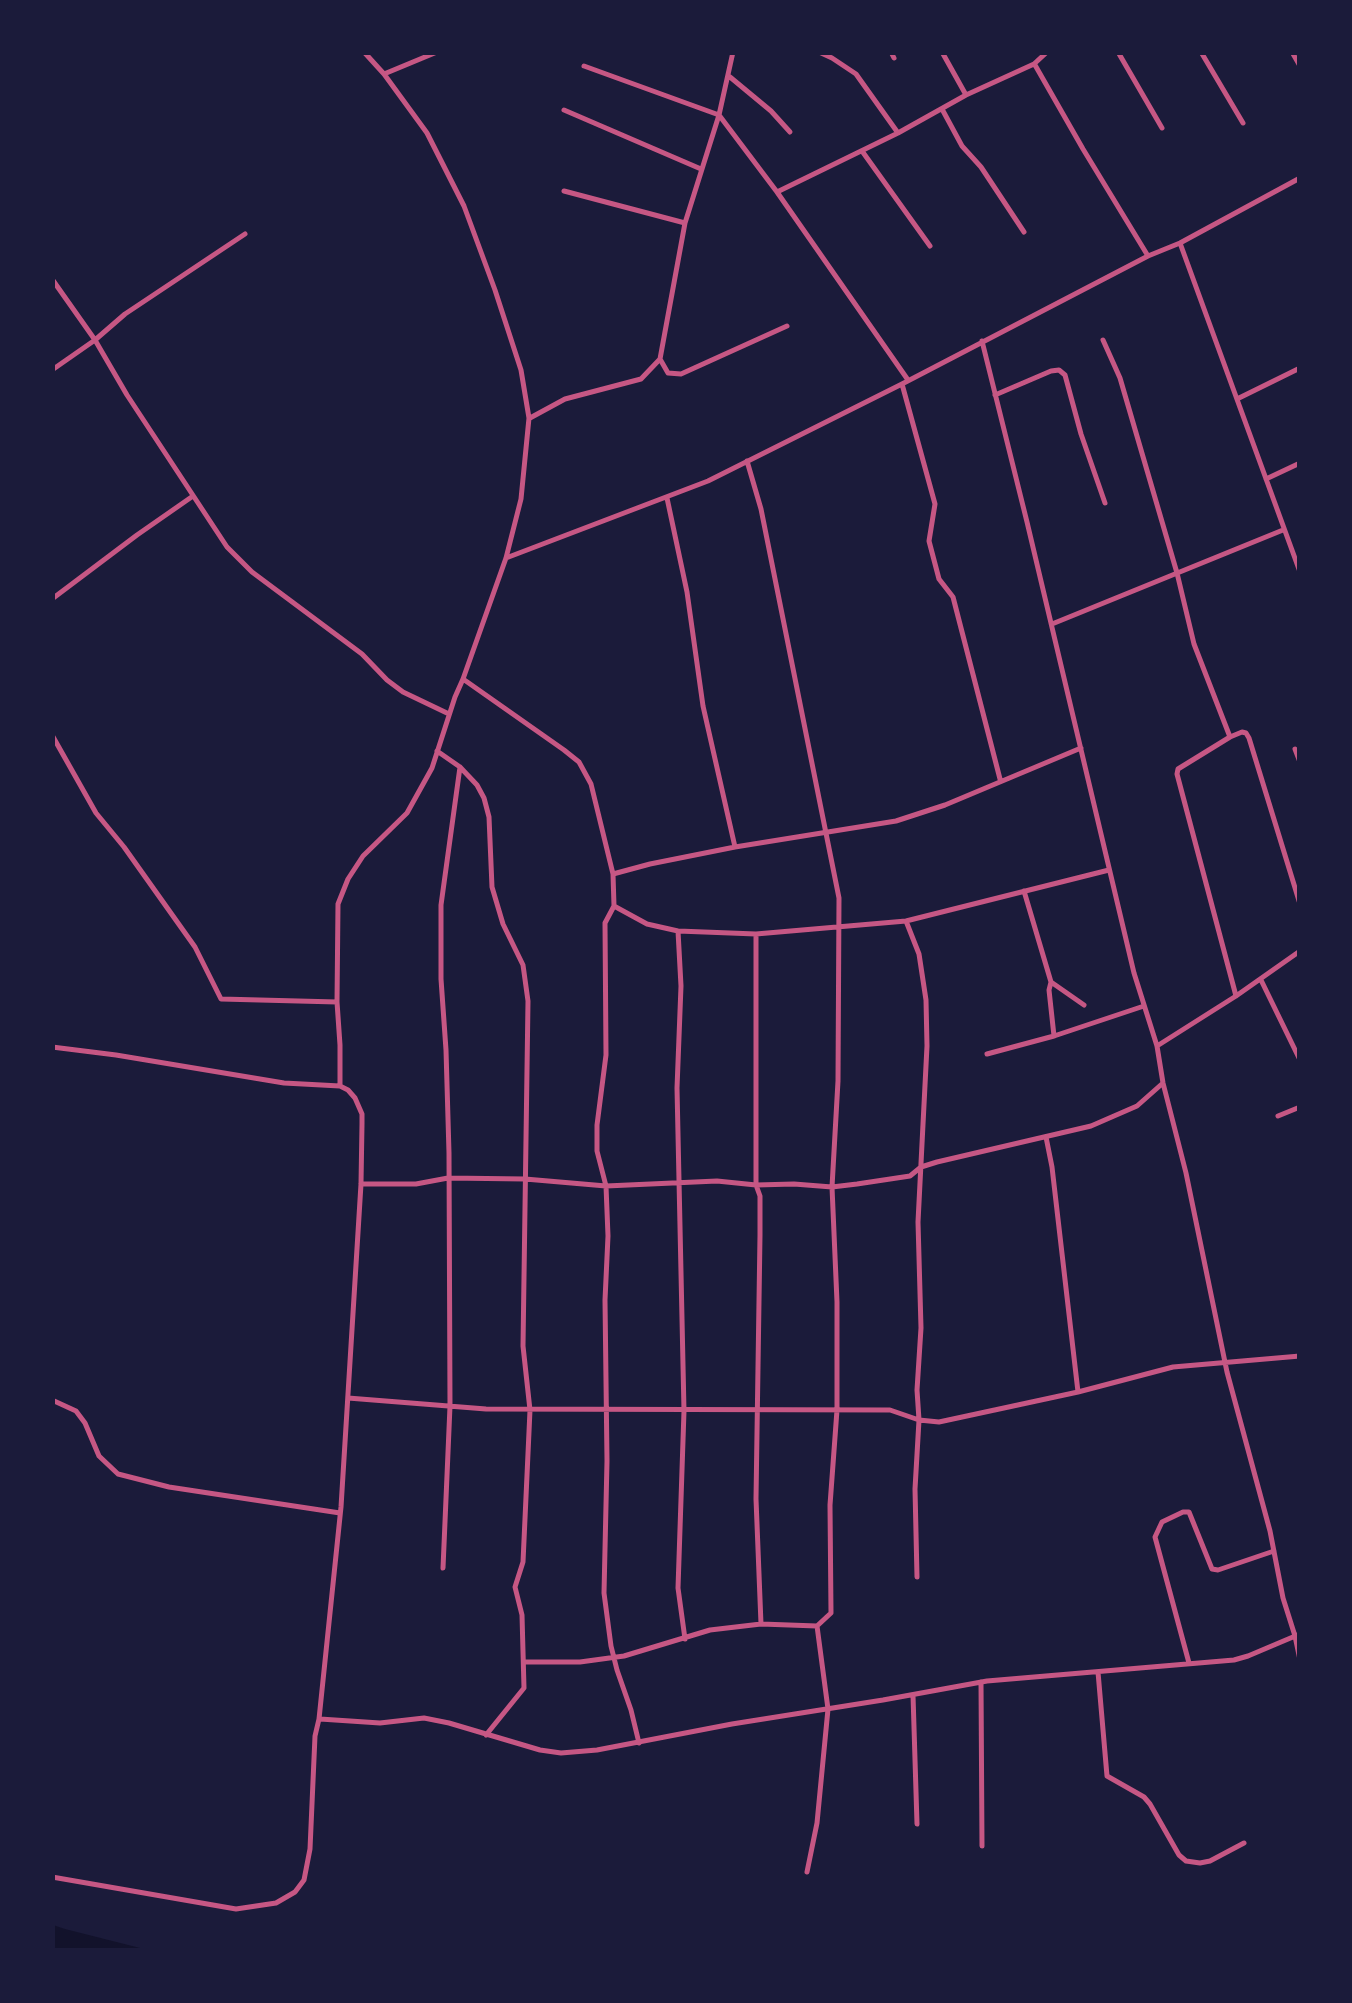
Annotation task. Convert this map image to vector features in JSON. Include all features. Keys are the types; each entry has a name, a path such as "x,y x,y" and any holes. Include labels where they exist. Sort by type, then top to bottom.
{"street":[{"path":"340,1086 336,916 342,892 363,856 407,813 432,768 506,558 521,499 529,418 521,370 464,206 428,133 364,52"},
{"path":"384,74 437,52"},
{"path":"529,418 565,399 641,379 660,358 685,223 734,52"},
{"path":"819,52 856,74 898,133"},
{"path":"942,52 966,95"},
{"path":"1118,52 1162,128"},
{"path":"1201,52 1243,123"},
{"path":"1292,52 1300,66"},
{"path":"777,192 1034,64 1047,53"},
{"path":"1034,64 1148,256"},
{"path":"584,66 719,115 777,192 905,382 934,504 929,541 940,580 953,597 1001,780"},
{"path":"729,75 790,132"},
{"path":"942,109 962,146 1024,232"},
{"path":"564,110 702,168"},
{"path":"862,151 930,246"},
{"path":"506,558 708,480 1180,243 1300,178"},
{"path":"564,191 685,223"},
{"path":"52,370 125,314 245,234"},
{"path":"1180,243 1300,572"},
{"path":"52,278 227,547 252,572 362,654 387,680 449,714"},
{"path":"660,358 668,373 681,374 787,326"},
{"path":"1104,340 1120,378 1194,644 1230,737"},
{"path":"982,341 1134,973 1157,1046 1226,1363 1283,1598 1297,1635 1300,1660"},
{"path":"1237,399 1300,368"},
{"path":"996,395 1059,370 1105,504"},
{"path":"524,1662 614,1658 710,1630 761,1624 816,1626 831,1614 830,1505 837,1410 832,1187 838,1081 838,898 761,509 747,460"},
{"path":"1266,479 1300,462"},
{"path":"52,599 194,496"},
{"path":"667,498 687,592 707,725 736,847"},
{"path":"1052,624 1283,530"},
{"path":"464,680 578,762 591,784 613,874 614,906 605,923 606,1055 597,1125 608,1236 604,1594 614,1658 639,1744"},
{"path":"1236,996 1178,768 1230,737 1246,733 1300,904"},
{"path":"52,735 96,813 195,948 221,999 336,1002"},
{"path":"613,874 736,847 896,821 1081,748"},
{"path":"1295,749 1300,762"},
{"path":"437,751 460,766 484,798 492,887 502,924 523,966 528,1001 523,1346 530,1410 523,1562 516,1587 522,1614 523,1691 486,1735"},
{"path":"443,1568 450,1406 448,1103 440,980 441,905 460,766"},
{"path":"614,906 647,924 678,931 756,934 840,928 906,921 1109,870"},
{"path":"1024,891 1051,982 1054,1036"},
{"path":"906,921 918,954 926,1000 918,1222 921,1310 915,1489 917,1578"},
{"path":"678,931 684,1412 678,1588 685,1638"},
{"path":"756,934 756,1185 760,1196 756,1499 761,1624"},
{"path":"1157,1046 1300,951"},
{"path":"1261,980 1300,1060"},
{"path":"1051,982 1084,1005"},
{"path":"987,1054 1144,1006"},
{"path":"52,1047 284,1083 340,1086 355,1098 362,1114 340,1513 315,1736 310,1849 304,1880 296,1892 276,1903 236,1908 52,1877"},
{"path":"360,1184 416,1184 448,1178 606,1186 717,1182 832,1187 910,1176 921,1167 1091,1126 1137,1106 1163,1083"},
{"path":"1278,1116 1300,1107"},
{"path":"1046,1137 1078,1392"},
{"path":"348,1398 530,1410 890,1410 939,1422 1078,1392 1173,1366 1300,1356"},
{"path":"52,1400 76,1411 99,1456 118,1474 169,1487 340,1513"},
{"path":"1189,1663 1156,1537 1162,1522 1189,1512 1212,1569 1274,1552"},
{"path":"807,1872 817,1823 828,1709 816,1626"},
{"path":"319,1719 380,1723 424,1718 540,1750 597,1750 981,1682 1234,1660 1297,1635"},
{"path":"1098,1672 1107,1776 1144,1797 1179,1856 1186,1861 1210,1861 1244,1842"},
{"path":"981,1682 982,1846"},
{"path":"912,1695 917,1824"}],"shaded area":[{"path":"53,1925 65,1929 148,1950 53,1950"}]}
